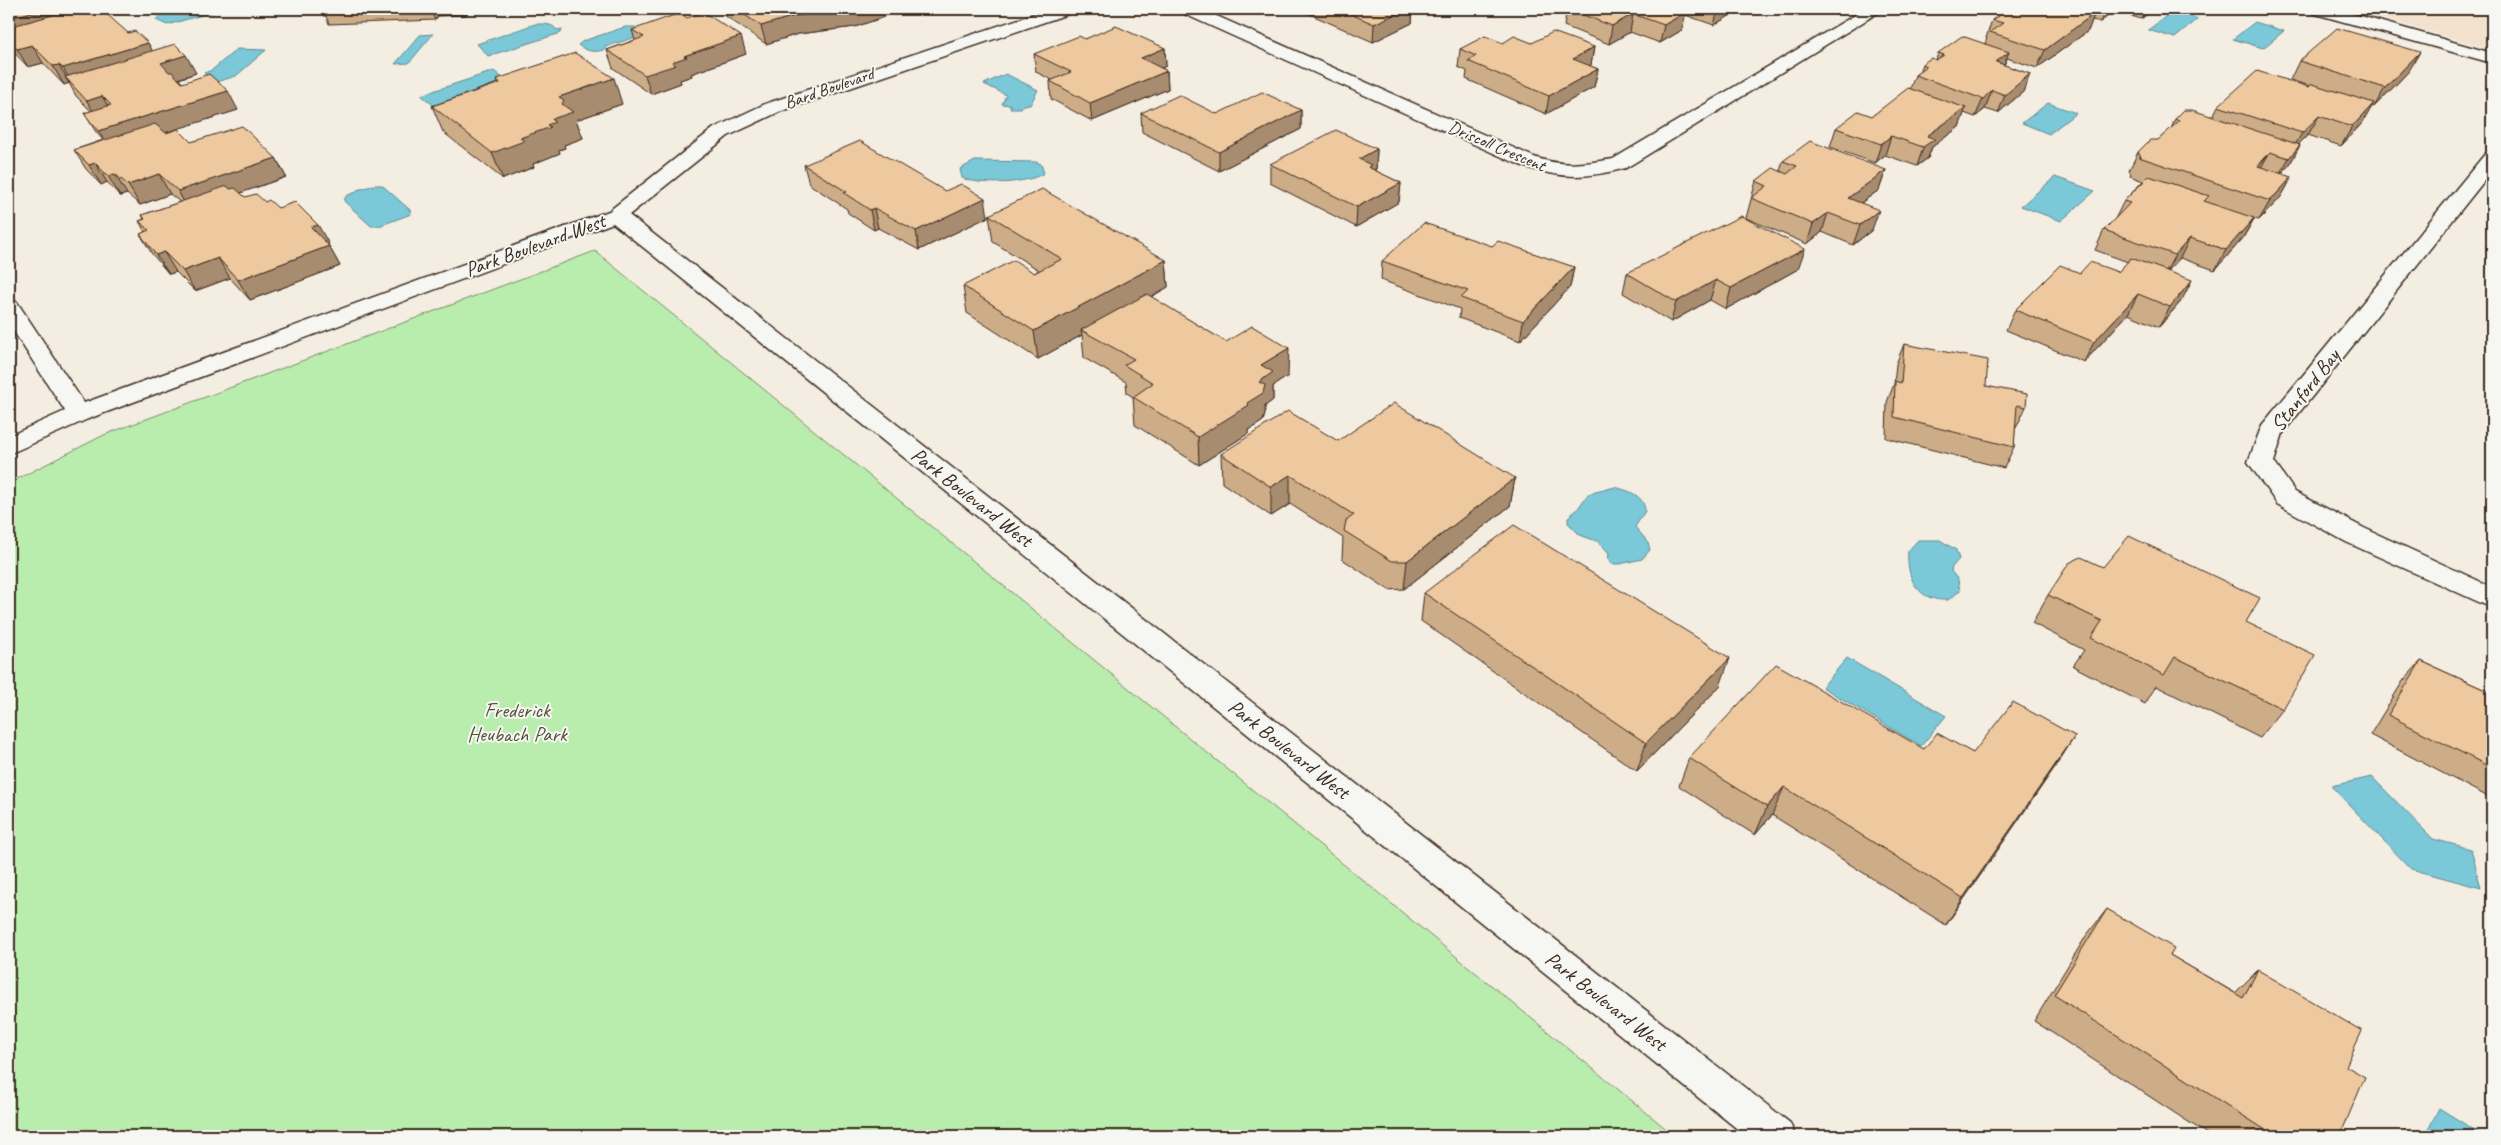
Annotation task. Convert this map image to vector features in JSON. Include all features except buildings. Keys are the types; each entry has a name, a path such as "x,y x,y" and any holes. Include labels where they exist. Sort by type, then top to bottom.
{"street":[{"name":"Bard Boulevard","path":"616,215 721,132 772,108 1066,9"},
{"name":"Driscoll Crescent","path":"1188,9 1527,161 1553,170 1577,170 1619,164 1876,9"},
{"path":"2318,9 2492,58"},
{"name":"Stanford Bay","path":"2492,158 2271,431 2261,462 2286,498 2355,535 2492,598"},
{"name":"Park Boulevard West","path":"9,446 79,414 616,215 1776,1136"},
{"path":"9,308 79,414"}],"shaded area":[{"path":"2348,9 2492,9 2492,49"}],"green space":[{"name":"Frederick Heubach Park","path":"595,251 1675,1136 9,1136 9,483 104,435"}],"water":[{"path":"177,9 223,9 167,25 156,20 159,16 157,15"},
{"path":"2173,11 2198,19 2175,38 2148,30"},
{"path":"2255,22 2284,31 2263,48 2233,39"},
{"path":"535,24 550,25 557,30 562,29 561,33 488,56 477,44"},
{"path":"625,27 635,27 642,33 639,36 605,47 607,49 599,51 588,50 578,45 583,41"},
{"path":"433,34 409,63 395,64 420,35"},
{"path":"237,49 266,50 236,76 213,83 204,73 212,70"},
{"path":"494,71 511,85 438,109 421,95"},
{"path":"1006,74 1038,90 1030,105 1023,105 1021,108 1010,108 1011,105 1002,104 1006,95 984,84"},
{"path":"2048,103 2076,113 2049,134 2022,123"},
{"path":"975,161 1036,162 1041,164 1044,173 1027,180 1004,183 970,181 962,178 960,169"},
{"path":"2055,177 2095,191 2061,221 2021,206"},
{"path":"382,185 410,210 411,214 379,226 371,226 344,201 346,196 357,190"},
{"path":"1615,487 1635,494 1642,501 1645,511 1635,527 1648,542 1650,550 1642,559 1620,564 1612,564 1608,559 1609,553 1599,542 1580,535 1568,523 1568,517 1577,510 1588,494"},
{"path":"1918,540 1940,540 1956,550 1959,559 1951,571 1958,580 1960,591 1948,600 1937,600 1928,597 1921,592 1912,578 1909,570 1908,551"},
{"path":"1847,658 1946,716 1921,746 1822,687"},
{"path":"2372,777 2433,839 2471,849 2481,888 2411,869 2331,786"},
{"path":"2439,1108 2484,1136 2425,1136"}]}
